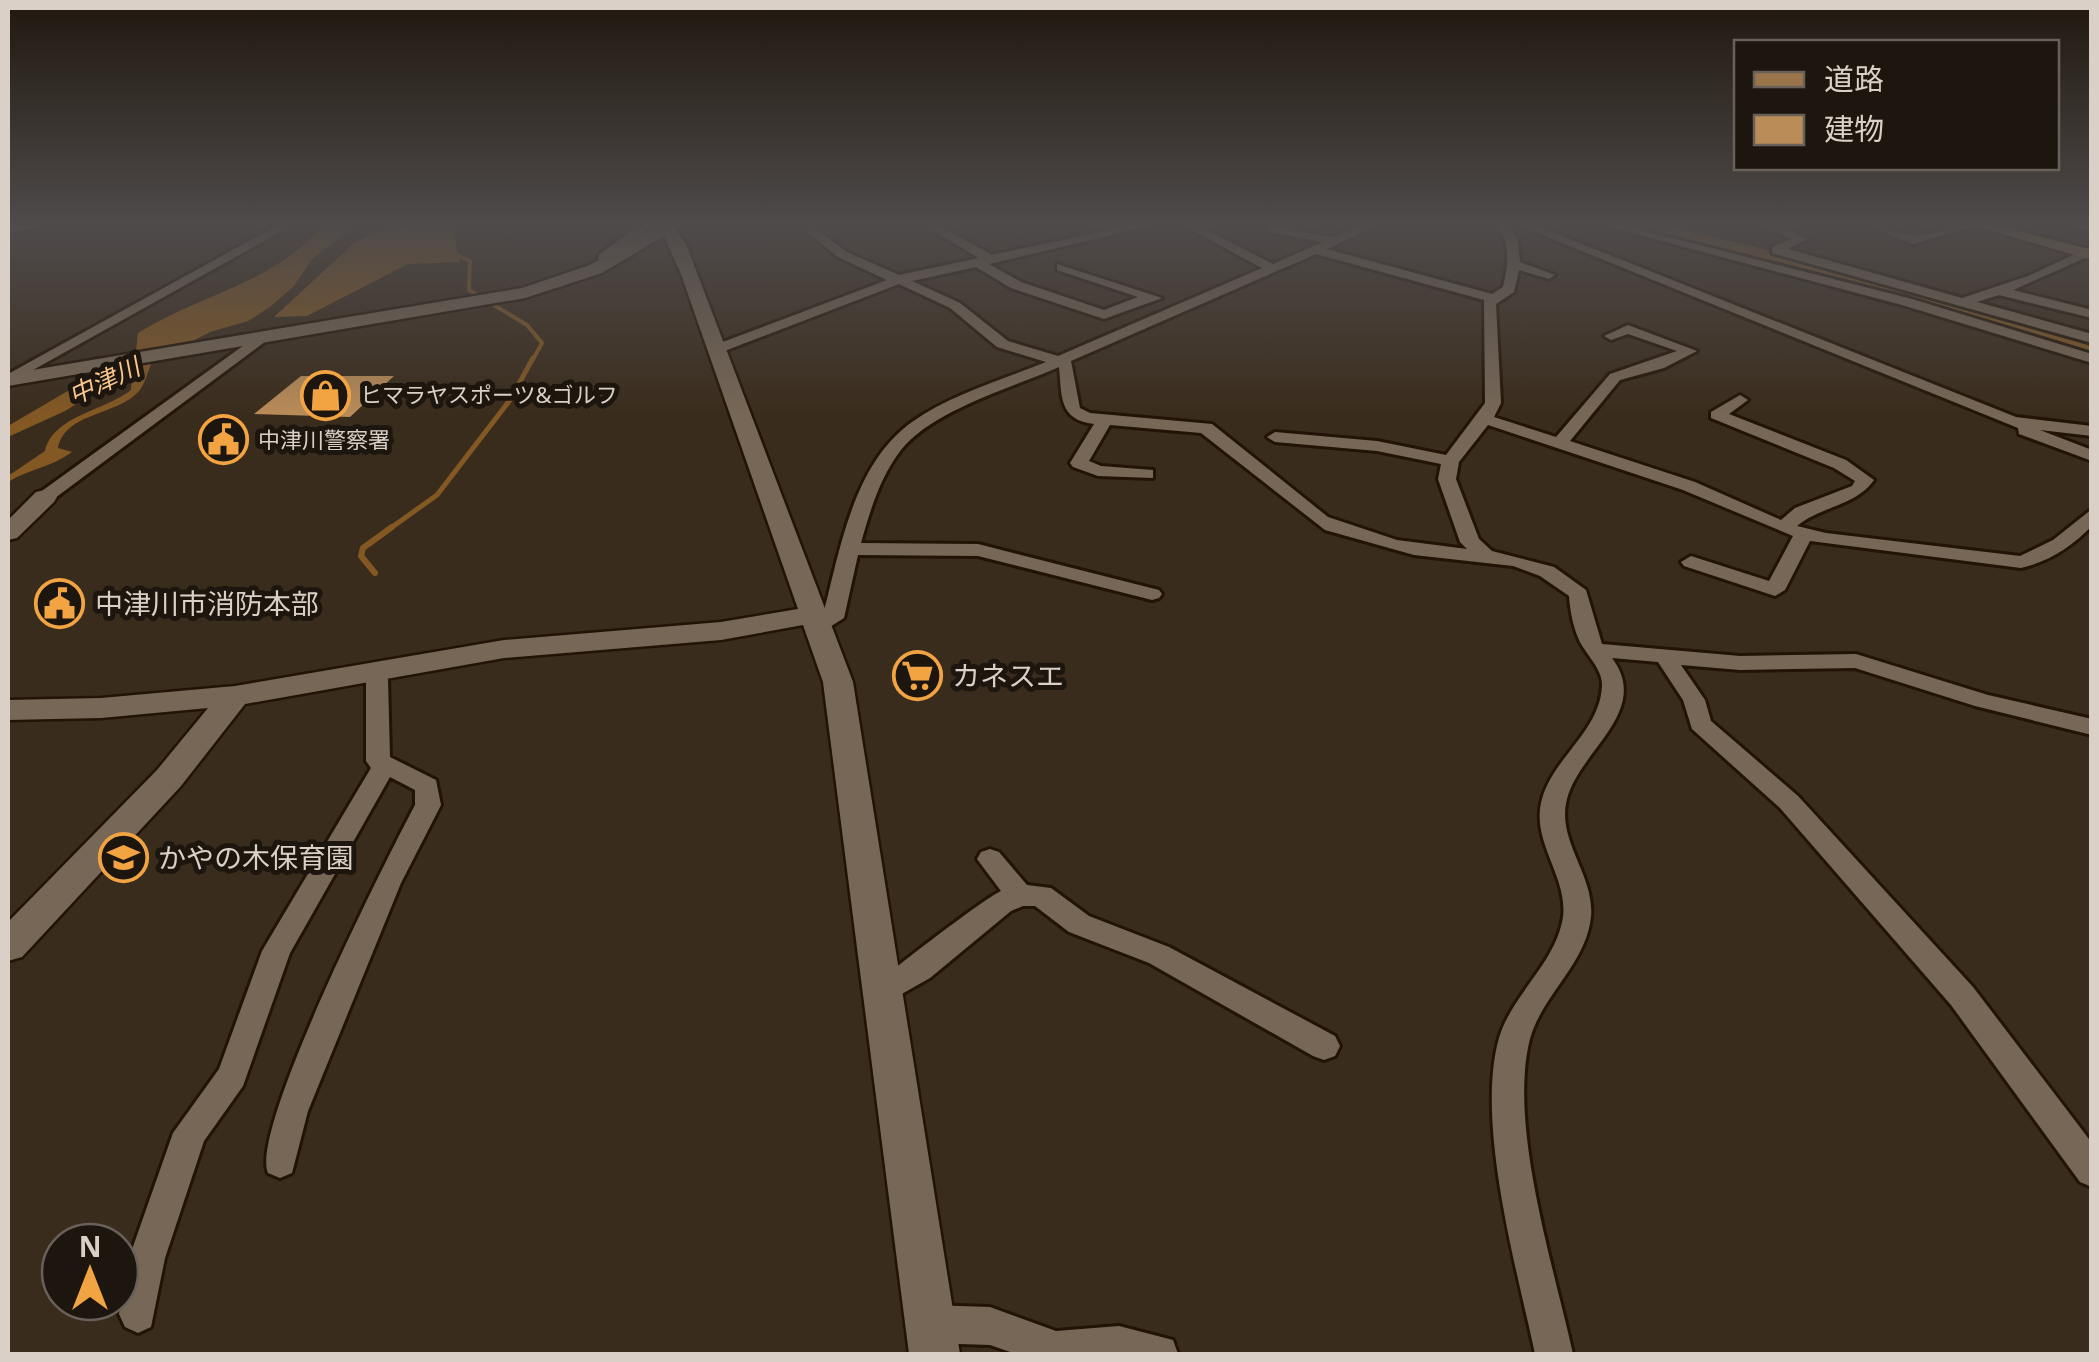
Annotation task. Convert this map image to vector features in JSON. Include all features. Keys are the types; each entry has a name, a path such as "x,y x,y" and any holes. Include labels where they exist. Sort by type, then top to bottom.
{"street":[{"path":"8,380 171,290"},
{"path":"8,380 478,303 535,290"},
{"path":"692,290 718,348 838,682 932,1339 990,1326 1056,1350 1119,1344 1159,1354"},
{"path":"718,348 873,290"},
{"path":"921,290 974,318 983,330 1009,347 1067,365 1068,400 1073,411 1104,421 1206,428 1321,522 1337,530 1439,553 1484,553 1557,574 1579,594 1580,612 1594,650 1610,669 1614,685 1612,698 1582,756 1557,788 1551,814 1578,914 1572,936 1516,1034 1510,1078 1518,1173 1554,1354"},
{"path":"1029,290 1104,315 1151,296"},
{"path":"1130,290 1182,306"},
{"path":"8,710 101,708 235,696 504,649 832,618 856,522 880,470 913,428 1222,290"},
{"path":"1461,290 1496,299"},
{"path":"1484,553 1470,542 1447,480 1450,461 1485,419 1493,403 1490,302 1508,290"},
{"path":"1681,290 2092,456"},
{"path":"1860,290 2092,359"},
{"path":"1920,290 2092,339"},
{"path":"1941,312 2004,290"},
{"path":"2000,291 2092,314"},
{"path":"1560,442 1615,377 1659,365 1690,351 1628,330 1611,336"},
{"path":"8,533 46,497 253,340"},
{"path":"2025,358 2044,345"},
{"path":"1690,562 1775,590 1802,512 1858,490 1865,480 1840,464 1717,415 1740,400"},
{"path":"1485,419 1689,486 1794,531 2021,562 2040,558 2069,540 2092,514"},
{"path":"1104,421 1078,464 1098,471 1147,474"},
{"path":"2013,422 2092,431"},
{"path":"1274,437 1376,446 1450,461"},
{"path":"851,549 978,550 1152,594"},
{"path":"1594,650 1780,664 1856,661 1983,701 2092,727"},
{"path":"1666,658 1694,700 1700,724 1790,802 1962,996 2092,1171"},
{"path":"280,1162 292,1111 387,883 428,804 427,786 384,766 376,754 377,679"},
{"path":"8,946 169,778 235,696"},
{"path":"140,1302 147,1258 190,1133 232,1076 276,951 384,766"},
{"path":"990,859 1020,895"},
{"path":"884,992 908,981 1000,902 1020,895 1041,896 1079,924 1159,955 1324,1046"}],"shaded area":[{"path":"304,290 358,290 307,316 274,317"}],"water":[{"name":"中津川","path":"228,290 290,290 248,321 210,332 152,362 141,388 129,399 81,421 63,436 58,448 72,452 8,482 8,476 45,451 58,430 131,390 132,370 65,411 8,437 8,426 136,351 138,333"}],"building":[{"name":"ヒマラヤスポーツ&ゴルフ","path":"301,376 394,376 350,417 254,414"}],"waterway":[{"path":"469,290 527,325 542,343 532,361"},
{"path":"1893,290 2092,345"},
{"path":"388,530 437,495 510,400 533,358"},
{"path":"375,573 361,556 363,548 392,527"}],"place":[{"name":"ヒマラヤスポーツ&ゴルフ","path":"325,395"},
{"name":"中津川警察署","path":"223,440"},
{"name":"中津川市消防本部","path":"60,604"},
{"name":"カネスエ","path":"917,676"},
{"name":"かやの木保育園","path":"123,858"}]}
